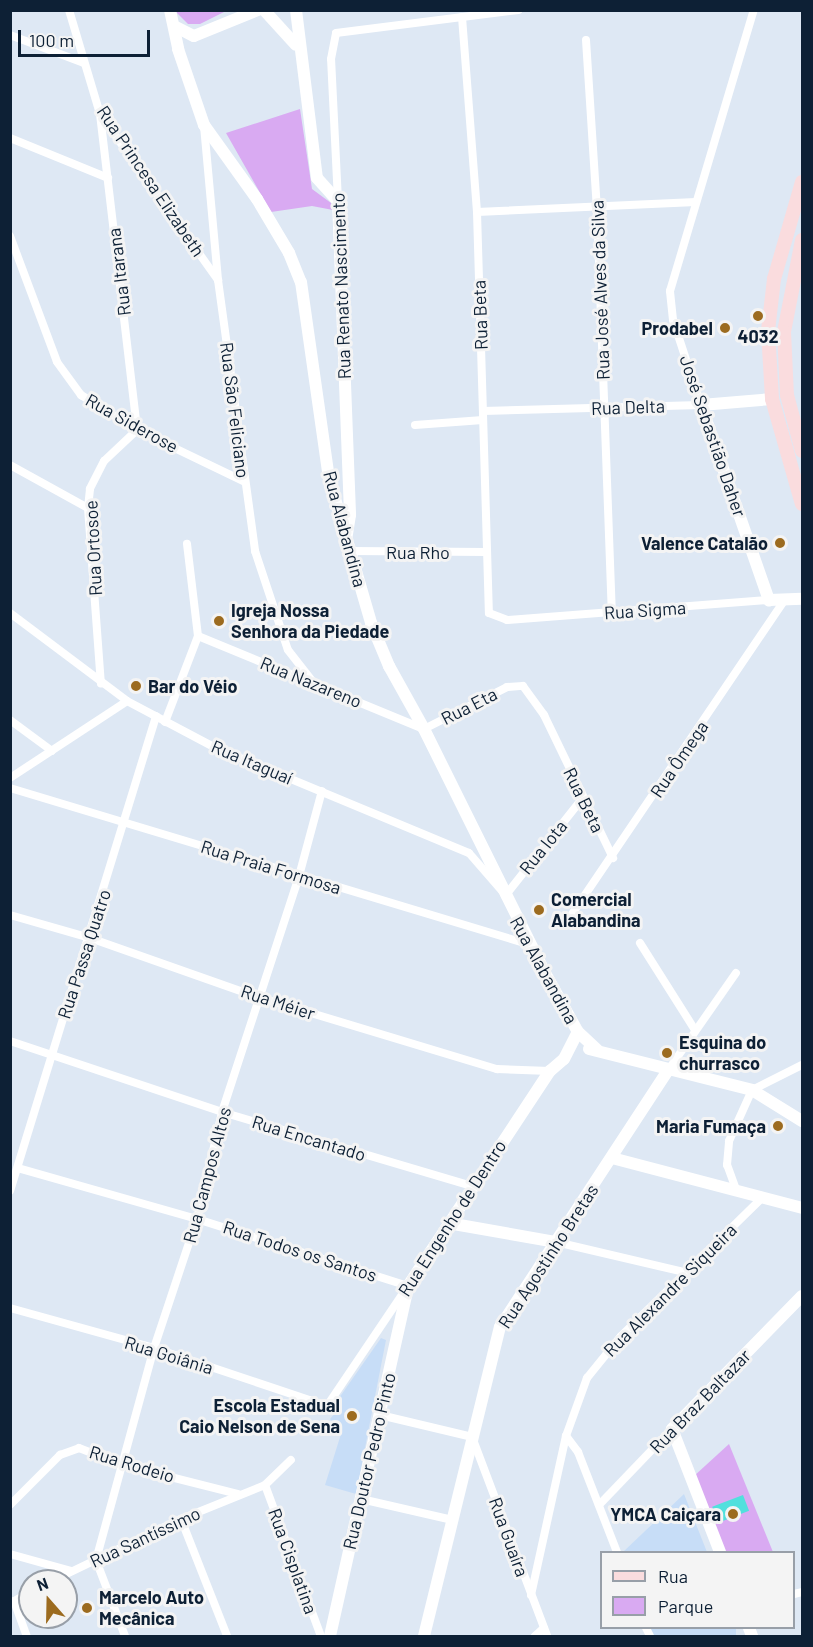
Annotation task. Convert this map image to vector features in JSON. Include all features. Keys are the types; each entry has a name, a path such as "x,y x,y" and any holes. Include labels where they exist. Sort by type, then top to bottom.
{"main road":[{"path":"802,182 774,279 768,332 772,399 802,504"},
{"path":"802,240 784,332 787,395 802,451"}],"street":[{"name":"Rua Princesa Elizabeth","path":"69,10 100,114 218,280"},
{"name":"Rua Alabandina","path":"170,10 176,27 178,49 204,125 257,199 289,253 301,282 329,478 348,545 389,666 424,729 503,894 578,1032 597,1050"},
{"path":"223,23 237,10"},
{"path":"176,27 194,36 258,10"},
{"path":"264,10 298,48"},
{"path":"296,10 298,48 318,178 338,201"},
{"name":"José Sebastião Daher","path":"754,10 674,272 669,305 769,600"},
{"path":"462,17 518,11"},
{"name":"Rua Renato Nascimento","path":"348,545 350,515 332,59 336,33 462,17"},
{"name":"Rua Beta","path":"462,17 477,212 489,613"},
{"path":"10,35 84,63"},
{"name":"Rua José Alves da Silva","path":"586,40 597,208 612,612"},
{"name":"Rua Itarana","path":"100,114 137,430"},
{"name":"Rua São Feliciano","path":"204,125 218,280 243,481 255,551 273,614 288,650 312,682"},
{"path":"10,138 108,178"},
{"path":"477,212 696,202"},
{"name":"Rua Siderose","path":"10,236 57,362 81,395 137,430 243,481"},
{"name":"Rua Delta","path":"416,425 483,415 701,405 772,399"},
{"name":"Rua Ortosoe","path":"101,684 88,508 96,472 137,430"},
{"path":"10,465 88,508"},
{"path":"165,722 198,636 187,544"},
{"name":"Rua Rho","path":"348,545 487,552"},
{"name":"Rua Ômega","path":"570,916 613,858 785,599"},
{"name":"Rua Sigma","path":"489,613 507,620 802,599"},
{"name":"Rua Itaguaí","path":"10,613 101,684 165,722 213,747 469,853 503,894"},
{"name":"Rua Nazareno","path":"198,636 424,729"},
{"name":"Rua Beta","path":"516,685 530,692 544,715 582,799 613,858"},
{"name":"Rua Eta","path":"424,729 516,685"},
{"path":"10,778 127,701"},
{"name":"Rua Passa Quatro","path":"10,1191 90,938 156,716"},
{"path":"10,720 52,750"},
{"name":"Rua Praia Formosa","path":"10,788 531,945"},
{"name":"Rua Campos Altos","path":"96,1560 154,1348 197,1219 222,1112 299,876 322,791"},
{"name":"Rua Iota","path":"503,894 582,799"},
{"name":"Rua Méier","path":"10,915 90,938 258,997 496,1069 550,1071"},
{"path":"640,943 695,1030"},
{"name":"Rua Agostinho Bretas","path":"424,1636 500,1327 733,976"},
{"name":"Rua Engenho de Dentro","path":"327,1406 550,1071 570,1049 578,1032"},
{"name":"Rua Encantado","path":"10,1041 52,1053 222,1112 472,1186"},
{"path":"570,1049 597,1050 752,1090 802,1121"},
{"path":"737,1192 727,1165 729,1141 752,1090 802,1065"},
{"path":"612,1158 802,1208"},
{"name":"Rua Todos os Santos","path":"18,1168 197,1219 408,1286"},
{"name":"Rua Alexandre Siqueira","path":"531,1595 566,1436 587,1378 621,1336 761,1199"},
{"path":"448,1223 556,1242 684,1272"},
{"name":"Rua Doutor Pedro Pinto","path":"330,1636 408,1286"},
{"name":"Rua Braz Baltazar","path":"599,1505 802,1296"},
{"name":"Rua Goiânia","path":"10,1308 154,1348 327,1406"},
{"path":"380,1416 472,1437"},
{"path":"672,1429 720,1551"},
{"path":"566,1436 578,1452 617,1551"},
{"name":"Rua Guaíra","path":"472,1437 546,1632"},
{"name":"Rua Rodeio","path":"10,1505 68,1449 79,1448 123,1465 239,1494"},
{"path":"239,1494 265,1485 291,1460"},
{"name":"Rua Cisplatina","path":"265,1485 321,1636"},
{"name":"Rua Santíssimo","path":"76,1569 239,1494"},
{"path":"361,1499 453,1520"},
{"path":"181,1519 227,1636"},
{"path":"10,1554 64,1569"},
{"path":"96,1560 125,1636"},
{"path":"12,1602 27,1636"},
{"path":"535,1636 546,1632"}],"shaded area":[{"name":"Escola Estadual Caio Nelson de Sena","path":"381,1338 386,1340 356,1494 325,1485 341,1434 330,1419 336,1412 332,1408"},
{"path":"684,1494 707,1551 624,1551"},
{"path":"743,1495 749,1511 718,1523 712,1507"},
{"path":"651,1629 736,1629 736,1636 651,1636"}],"green space":[{"path":"175,11 226,11 200,24 188,24"},
{"path":"300,109 312,189 331,203 333,210 312,206 271,212 226,133"},
{"name":"YMCA Caiçara","path":"729,1444 773,1551 724,1551 694,1476"}],"place":[{"name":"4032","path":"758,316"},
{"name":"Prodabel","path":"725,328"},
{"name":"Valence Catalão","path":"780,543"},
{"name":"Igreja Nossa Senhora da Piedade","path":"219,621"},
{"name":"Bar do Véio","path":"136,686"},
{"name":"Comercial Alabandina","path":"539,910"},
{"name":"Esquina do churrasco","path":"667,1053"},
{"name":"Maria Fumaça","path":"778,1126"},
{"name":"Escola Estadual Caio Nelson de Sena","path":"352,1416"},
{"name":"YMCA Caiçara","path":"733,1514"},
{"name":"Marcelo Auto Mecânica","path":"87,1608"}]}
